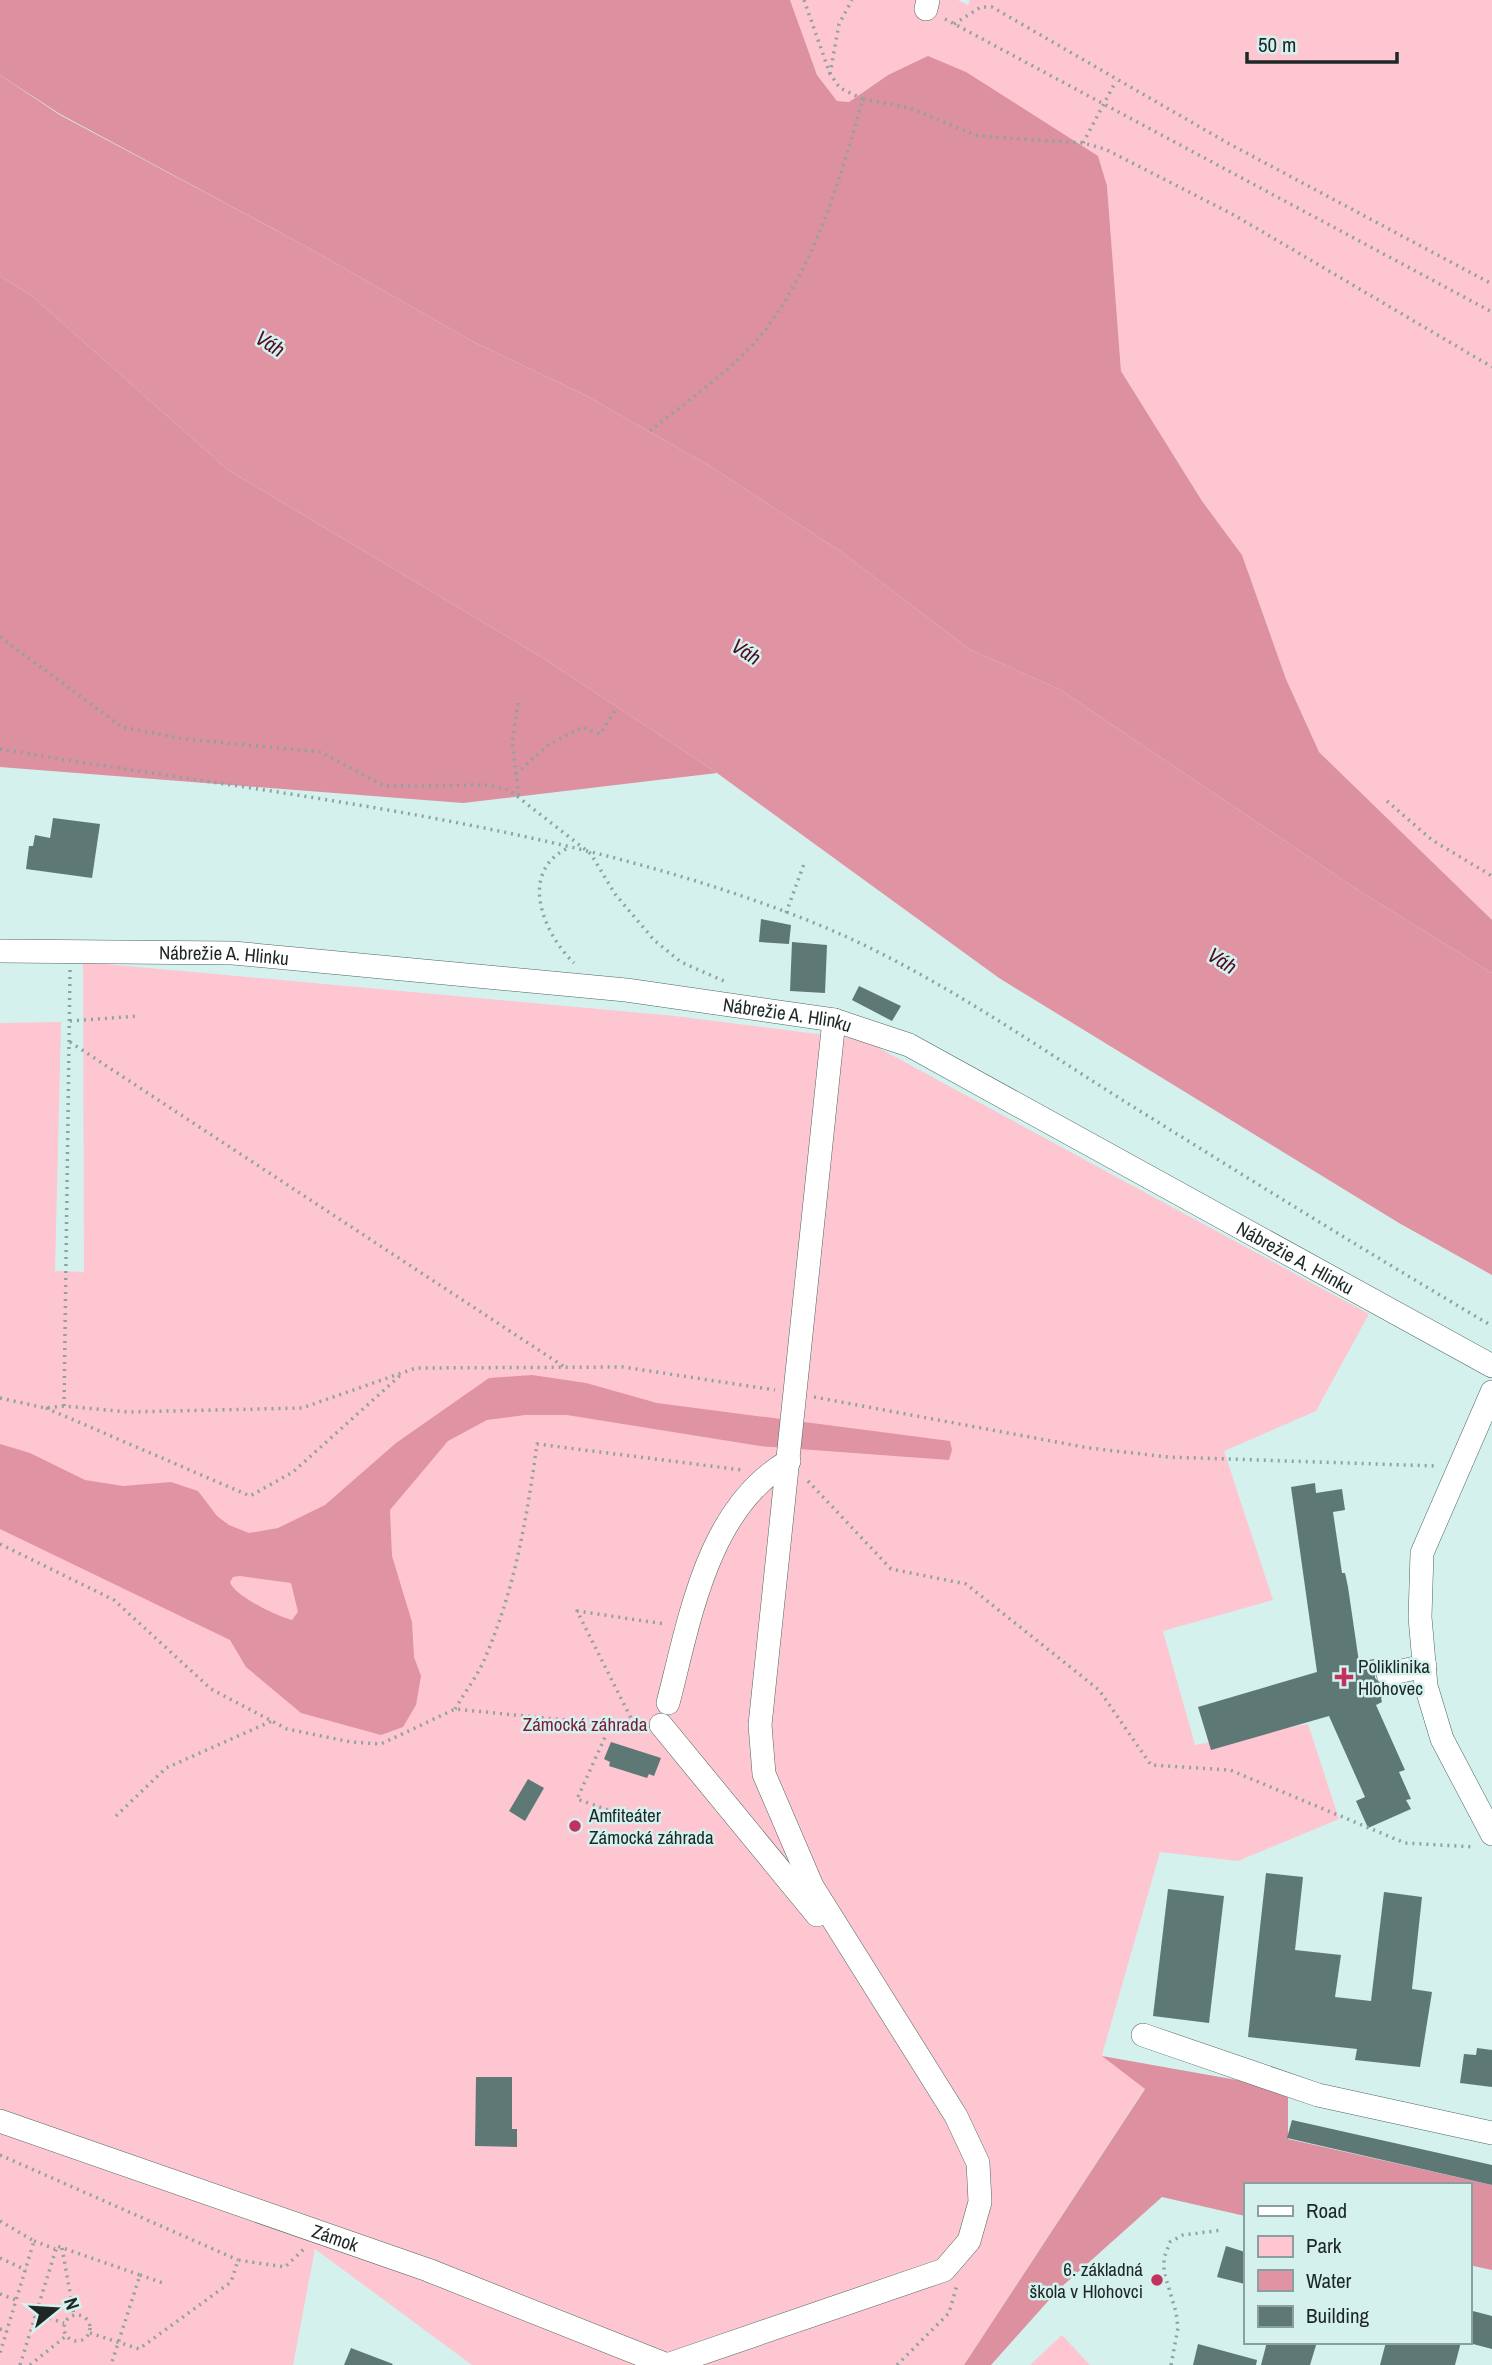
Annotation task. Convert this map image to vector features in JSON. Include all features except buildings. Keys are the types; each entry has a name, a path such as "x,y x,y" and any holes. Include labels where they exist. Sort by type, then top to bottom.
{"street":[{"name":"Nábrežie A. Hlinku","path":"0,951 233,953 598,987 834,1020 909,1045 1492,1366"},
{"path":"667,2365 944,2270 969,2241 980,2202 978,2163 956,2116 812,1886 764,1774 760,1725 797,1394 834,1020"},
{"path":"1486,1841 1442,1739 1426,1686 1420,1617 1423,1553 1460,1466 1486,1421 1492,1392"},
{"path":"668,1703 710,1559 737,1508 768,1473 790,1458"},
{"path":"1388,1674 1424,1667"},
{"path":"654,1730 816,1914 841,1932"},
{"path":"1143,2035 1318,2095 1492,2133"},
{"name":"Zámok","path":"0,2121 428,2270 667,2365"}],"path":[{"path":"804,0 830,74 840,88 863,99 910,108 978,136 1083,143 1105,149 1234,215 1492,367"},
{"path":"830,74 839,24 852,0"},
{"path":"927,4 954,24 1492,312"},
{"path":"954,24 981,7 992,7 1115,81 1492,284"},
{"path":"1083,143 1115,81"},
{"path":"650,431 743,354 766,328 810,254 826,216 863,99"},
{"path":"0,636 122,727 184,739 321,752 384,786 488,785 509,790 591,854 615,894 654,940 681,962 735,986"},
{"path":"518,703 512,743 519,797"},
{"path":"516,774 548,745 582,727 600,734 617,707"},
{"path":"0,749 500,832 668,870 786,913 859,944 942,985 1270,1192 1492,1326"},
{"path":"1387,801 1432,840 1492,876"},
{"path":"568,848 551,857 542,872 540,904 545,924 567,957 598,987"},
{"path":"786,913 804,864"},
{"path":"64,1406 69,951"},
{"path":"70,1021 138,1016"},
{"path":"70,1042 564,1367"},
{"path":"45,1408 64,1406 128,1412 302,1408 416,1368 623,1367 797,1394 1089,1448 1168,1457 1460,1466"},
{"path":"0,1398 45,1408 250,1496 293,1472 404,1372"},
{"path":"455,1709 484,1660 502,1615 527,1518 537,1444 768,1473"},
{"path":"790,1458 891,1569 966,1584 1099,1690 1151,1765 1230,1770 1405,1843 1486,1841"},
{"path":"0,1544 114,1600 211,1689 287,1729 351,1742 381,1744 455,1709 607,1724 637,1731 654,1730"},
{"path":"637,1731 576,1611 688,1628"},
{"path":"116,1816 166,1768 272,1721"},
{"path":"607,1724 606,1735 577,1799 639,1821"},
{"path":"0,2155 238,2260 285,2267 321,2232"},
{"path":"0,2221 34,2241 56,2249"},
{"path":"1171,2365 1178,2328 1177,2312 1164,2272 1164,2258 1170,2242 1183,2235 1223,2230"},
{"path":"0,2353 34,2241"},
{"path":"20,2365 57,2246 163,2283"},
{"path":"62,2248 74,2315"},
{"path":"0,2258 26,2270"},
{"path":"90,2333 139,2349 231,2282 238,2260"},
{"path":"111,2365 140,2275"},
{"path":"897,2365 949,2313 959,2277"},
{"path":"0,2294 16,2300"},
{"path":"36,2314 64,2323"},
{"path":"64,2323 74,2315"},
{"path":"66,2336 77,2342 86,2339 90,2333 86,2319 74,2315"},
{"path":"64,2323 66,2336"},
{"path":"0,2329 7,2331"},
{"path":"30,2365 66,2336"}],"green space":[{"path":"790,0 958,0 968,5 970,0 1492,0 1492,920 1319,752 1286,679 1242,555 1202,501 1121,371 1107,186 888,75 849,102 837,101 817,75"},
{"name":"Zámocká záhrada","path":"83,962 675,1016 864,1040 1369,1314 1316,1411 1224,1451 1273,1600 1163,1631 1195,1745 1308,1724 1339,1819 1238,1861 1160,1852 1102,2055 1145,2088 964,2365 472,2365 315,2249 293,2365 0,2365 0,1023 61,1022 55,1271 84,1272"},
{"path":"1062,2335 1090,2365 1030,2365"}],"shaded area":[{"path":"0,0 790,0 817,75 837,101 849,102 888,75 928,56 966,72 1098,156 1107,186 1121,371 1202,501 1242,555 1286,679 1319,752 1492,920 1492,973 1361,892 1059,689 969,649 843,553 710,466 587,396 472,341 298,242 60,114 0,75"},
{"path":"0,276 32,296 228,470 543,658 717,773 463,803 0,767"},
{"path":"1102,2056 1288,2089 1288,2139 1492,2185 1492,2270 1471,2265 1471,2183 1244,2183 1244,2216 1162,2197 1058,2290 991,2365 964,2365 1145,2089"}],"water":[{"name":"Váh","path":"0,75 60,115 298,242 472,341 587,396 710,466 843,553 969,649 1059,689 1361,892 1492,973 1492,1275 1399,1223 999,978 717,773 543,658 228,470 32,296 0,276"},
{"path":"532,1375 586,1383 657,1403 950,1441 952,1450 949,1460 760,1446 567,1415 525,1415 487,1420 448,1441 390,1510 392,1556 412,1622 414,1657 421,1676 416,1705 403,1727 381,1735 301,1713 246,1667 230,1640 0,1529 0,1444 30,1453 85,1480 123,1486 171,1482 198,1491 217,1516 229,1525 249,1533 278,1528 325,1505 396,1443 489,1378","holes":["240,1576 291,1583 298,1612 292,1620 247,1599 230,1582 233,1577"]}],"place":[{"name":"Poliklinika Hlohovec","path":"1344,1677"},
{"name":"Amfiteáter Zámocká záhrada","path":"575,1826"},
{"name":"6. základná škola v Hlohovci","path":"1157,2280"}]}
